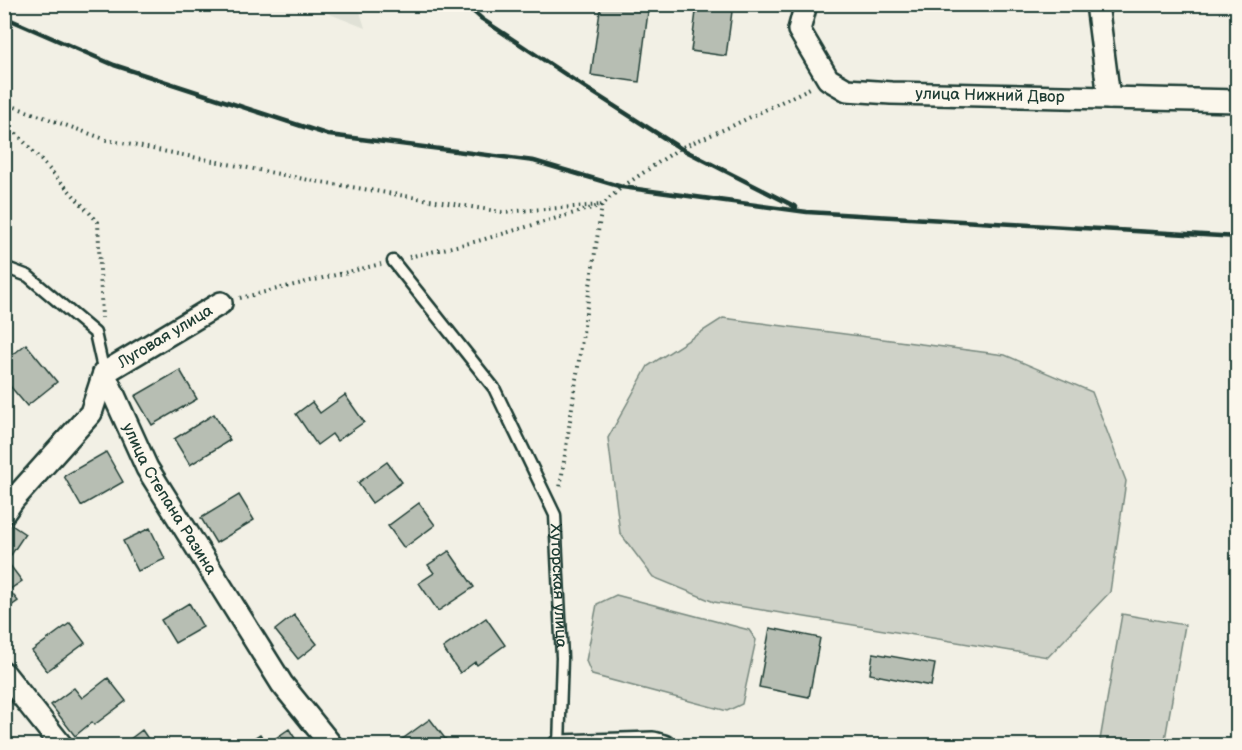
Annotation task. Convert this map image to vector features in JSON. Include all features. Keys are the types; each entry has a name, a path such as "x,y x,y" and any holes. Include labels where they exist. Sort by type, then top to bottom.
{"street":[{"path":"806,4 799,30 828,79"},
{"path":"1097,4 1109,98"},
{"name":"улица Нижний Двор","path":"828,79 847,90 1238,101"},
{"name":"Луговая улица","path":"4,513 91,413 104,373 221,303"},
{"name":"улица Степана Разина","path":"104,373 147,468 282,684 332,746"},
{"path":"4,674 62,746"},
{"name":"Хуторская улица","path":"559,745 653,743 664,746"}],"lane":[{"name":"Хуторская улица","path":"393,261 494,388 555,515 562,658 559,745"},
{"name":"улица Степана Разина","path":"4,267 28,276 95,333 104,373"}],"path":[{"path":"221,303 478,241 602,205 622,187 680,148 732,126 828,79"},
{"path":"4,103 107,140 309,180 502,212 602,205"},
{"path":"4,120 98,222 102,327"},
{"path":"555,515 602,205"}],"shaded area":[{"path":"307,5 358,5 365,28"},
{"path":"723,318 1005,355 1092,392 1126,481 1110,592 1048,657 714,602 653,577 620,533 608,438 648,366"},
{"path":"616,595 749,630 756,640 742,704 727,711 592,675 586,661 597,604"},
{"path":"1122,614 1185,625 1164,745 1131,745 1100,740"}],"building":[{"path":"601,4 649,4 639,82 591,75"},
{"path":"697,4 733,4 726,56 691,51"},
{"path":"26,344 57,382 27,406 4,379 4,362"},
{"path":"180,370 197,399 152,425 135,396"},
{"path":"345,395 364,422 337,441 332,434 317,445 296,414 312,402 320,413"},
{"path":"214,414 230,440 190,465 174,439"},
{"path":"106,452 123,482 81,506 64,476"},
{"path":"387,462 402,482 372,503 358,483"},
{"path":"239,495 254,520 216,543 201,518"},
{"path":"419,503 435,525 404,548 388,526"},
{"path":"10,524 25,534 11,555 4,551 4,531"},
{"path":"150,528 165,559 138,571 123,541"},
{"path":"449,551 474,587 438,611 419,583 434,573 428,565"},
{"path":"6,560 22,581 9,590 18,601 4,611 4,562"},
{"path":"189,603 203,627 175,643 161,620"},
{"path":"294,615 317,644 298,659 275,630"},
{"path":"486,618 505,645 477,665 475,662 460,673 443,648"},
{"path":"70,623 85,643 47,671 32,651"},
{"path":"770,628 820,638 809,697 759,687"},
{"path":"873,653 935,664 931,686 870,674"},
{"path":"108,678 126,701 94,725 92,722 75,736 51,705 74,688 82,698"},
{"path":"430,719 450,745 398,746 397,743"},
{"path":"289,729 300,746 248,746 246,743 260,734 267,744"},
{"path":"142,730 153,746 121,746"}],"railway":[{"path":"465,4 482,19 680,148 796,207"},
{"path":"4,17 114,65 329,135 534,161 622,187 807,212 1238,237"}]}
